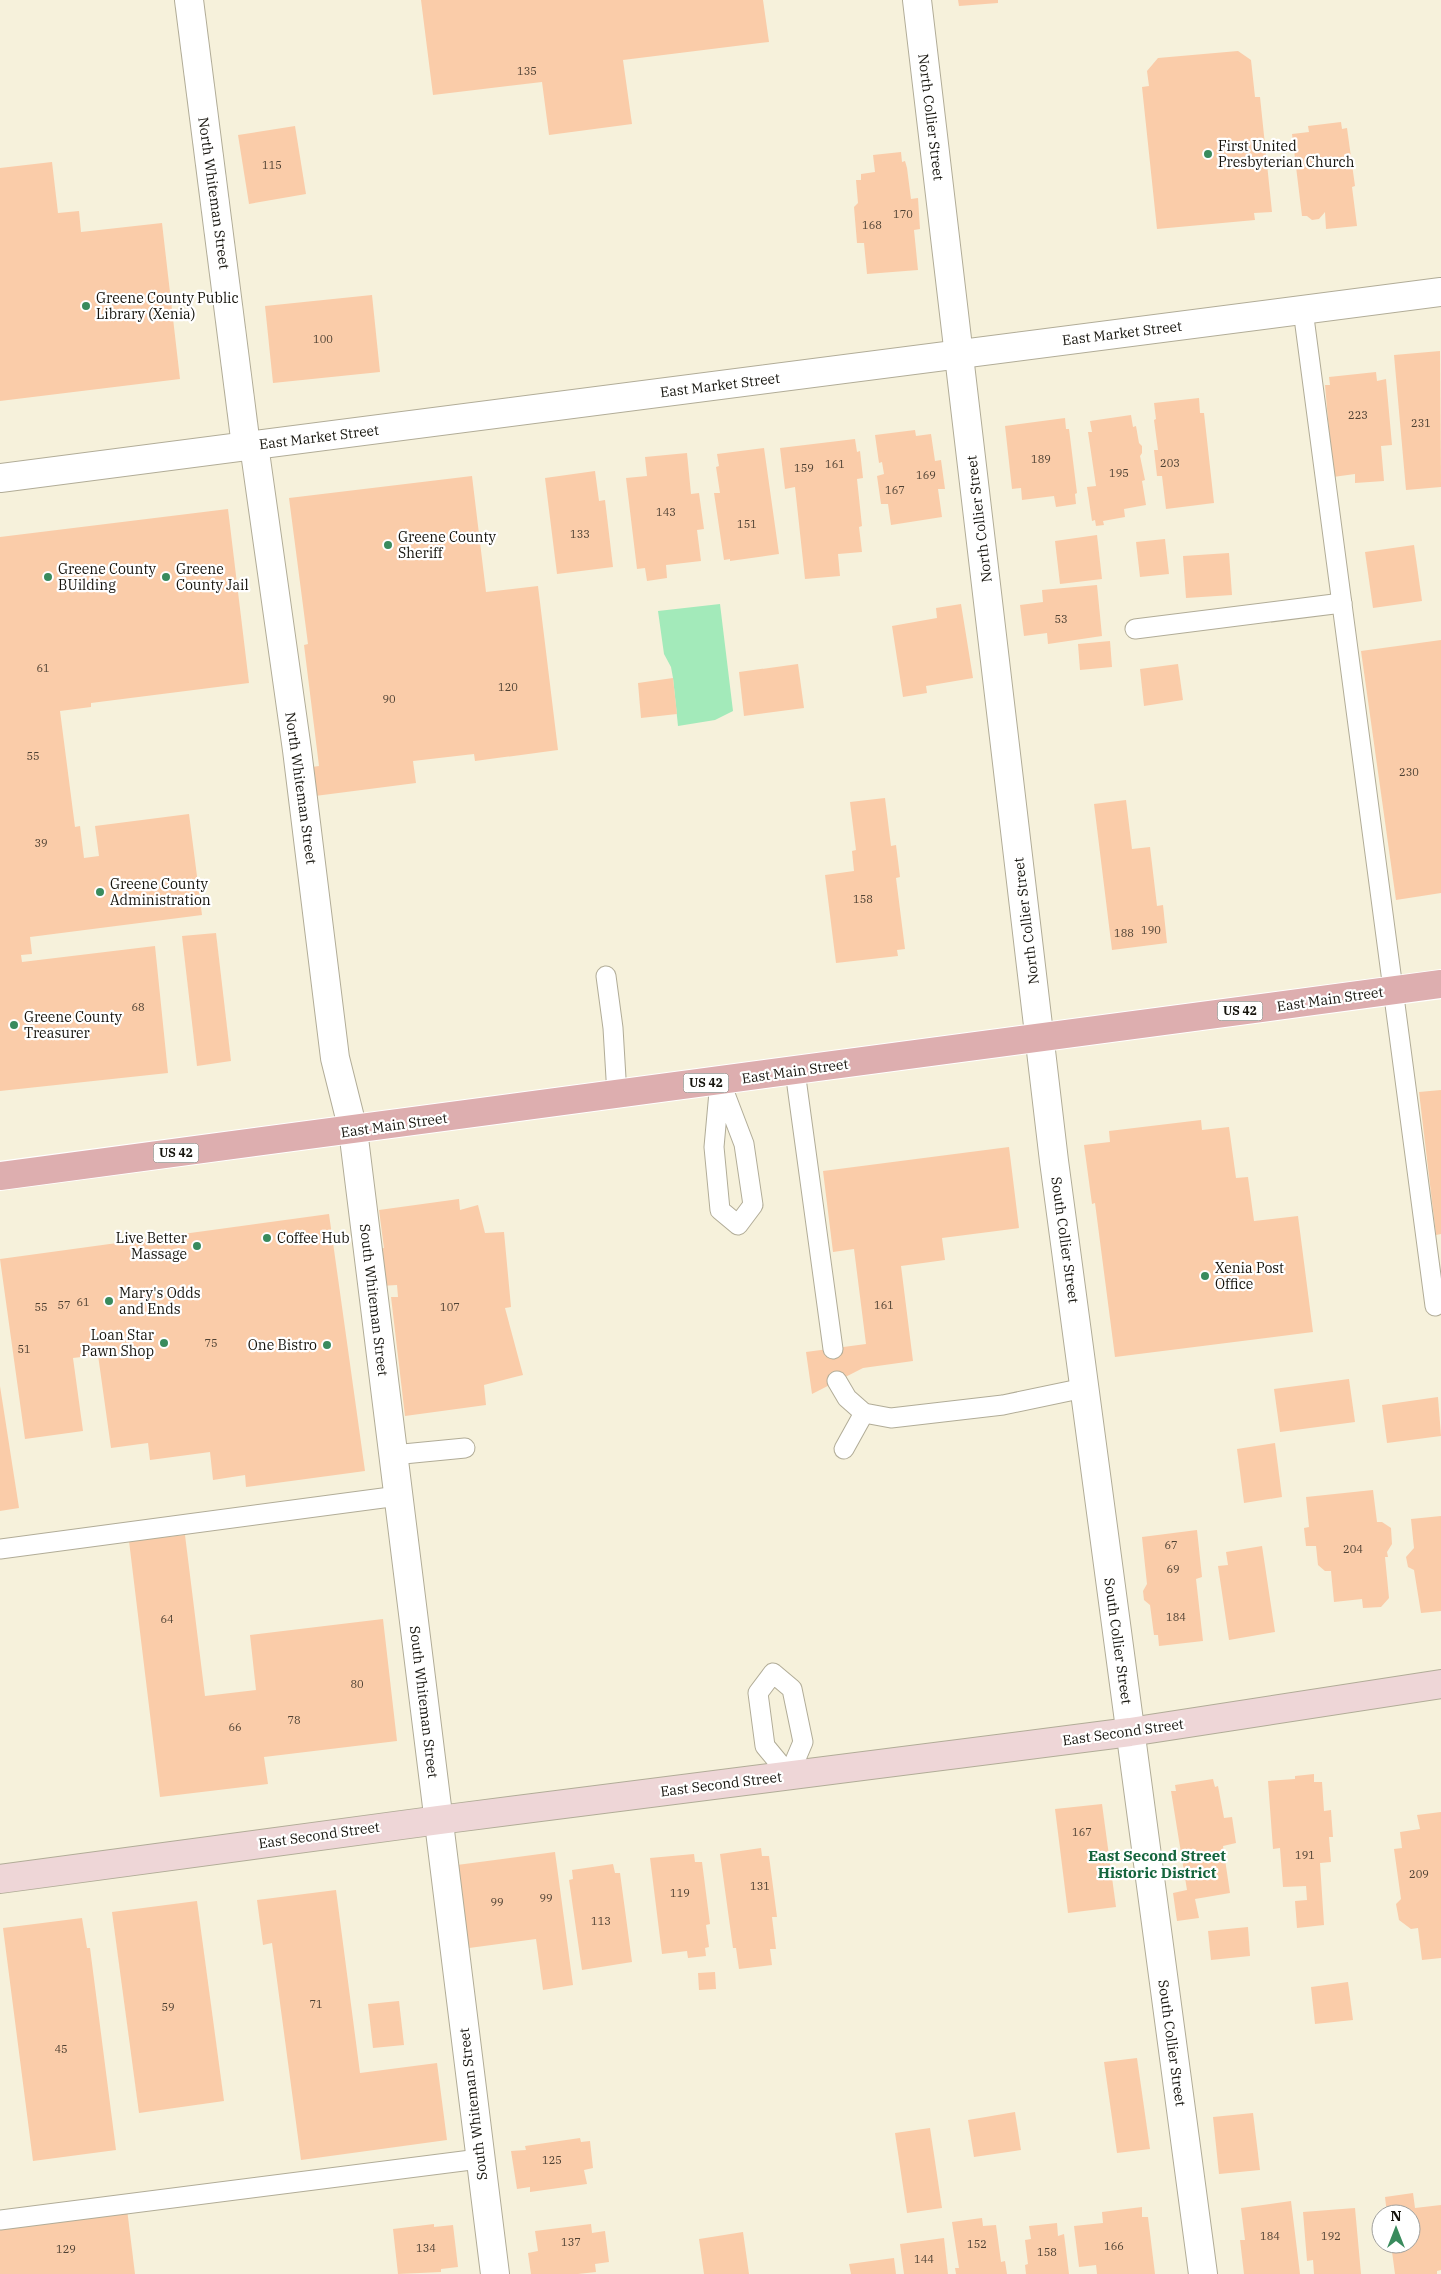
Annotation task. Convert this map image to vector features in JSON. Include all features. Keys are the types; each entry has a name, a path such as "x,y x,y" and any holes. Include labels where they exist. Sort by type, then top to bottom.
{"main road":[{"name":"East Main Street","path":"0,1176 1441,984"},
{"name":"East Second Street","path":"0,1879 439,1820 1130,1732 1441,1684"}],"street":[{"name":"North Whiteman Street","path":"189,0 250,446 297,750 335,1058 352,1130"},
{"name":"North Collier Street","path":"917,0 1040,1038"},
{"name":"East Market Street","path":"0,478 1441,292"},
{"name":"South Collier Street","path":"1040,1038 1084,1388 1203,2274"},
{"name":"South Whiteman Street","path":"352,1130 439,1820 479,2159 495,2274"}],"lane":[{"path":"1303,310 1435,1306"},
{"path":"1135,629 1342,603"},
{"path":"606,976 613,1028 617,1095"},
{"path":"795,1071 833,1349"},
{"path":"720,1081 744,1144 753,1205 738,1225 720,1210 714,1147 720,1081"},
{"path":"837,1381 847,1398 864,1413 891,1418 1003,1405 1084,1388"},
{"path":"844,1449 864,1413"},
{"path":"393,1455 465,1448"},
{"path":"0,1549 398,1496"},
{"path":"0,2220 479,2159"}],"green space":[{"path":"720,604 733,711 715,720 678,726 673,678 671,667 664,654 658,611"}],"building":[{"path":"421,0 763,0 769,42 623,60 632,124 549,135 542,82 433,95"},
{"path":"958,0 998,0 998,3 959,6"},
{"name":"First United Presbyterian Church","path":"1238,51 1251,60 1255,97 1260,97 1272,212 1254,213 1255,220 1157,229 1142,87 1149,86 1147,71 1158,58"},
{"path":"1341,122 1342,129 1347,128 1355,186 1352,187 1357,226 1326,229 1325,212 1319,219 1312,220 1307,216 1302,216 1292,134 1309,132 1308,126"},
{"path":"295,126 306,194 249,204 238,135"},
{"path":"901,152 902,162 905,161 907,168 911,199 918,198 920,229 914,230 918,270 867,274 864,243 857,243 854,207 858,203 856,180 861,180 861,174 875,172 873,155"},
{"name":"Greene County Public Library (Xenia)","path":"52,162 58,213 79,211 81,232 162,223 180,379 0,401 0,168"},
{"path":"372,295 380,372 273,383 265,306"},
{"path":"1440,351 1441,487 1406,490 1394,355"},
{"path":"1376,372 1377,381 1386,379 1392,445 1381,446 1384,481 1355,483 1355,474 1333,477 1325,385 1330,385 1329,377"},
{"path":"1199,398 1200,413 1204,413 1214,503 1166,509 1162,476 1157,476 1154,450 1158,450 1154,403"},
{"path":"1131,415 1133,427 1136,426 1139,443 1142,446 1140,456 1145,480 1142,481 1146,505 1124,509 1125,517 1103,521 1104,525 1096,526 1095,520 1092,521 1087,487 1096,486 1088,432 1092,432 1090,421"},
{"path":"1065,418 1066,429 1069,429 1077,493 1075,494 1076,504 1056,507 1054,496 1022,500 1021,488 1012,489 1005,426"},
{"path":"915,430 916,436 931,434 935,461 941,460 945,489 938,489 942,517 891,525 888,504 881,504 877,476 884,474 882,462 879,463 875,435"},
{"path":"855,439 857,452 860,451 863,478 857,479 862,526 859,527 862,552 838,554 840,576 805,579 795,487 785,489 780,448"},
{"path":"764,448 779,554 730,561 730,559 724,560 714,493 720,493 716,467 719,466 717,454"},
{"path":"687,453 691,494 699,493 704,529 697,530 701,561 666,565 667,578 647,581 645,568 637,569 626,478 647,476 645,457"},
{"path":"595,471 599,501 605,500 613,567 557,574 545,478"},
{"path":"472,476 486,592 538,586 558,750 475,761 474,754 413,761 416,783 315,796 312,767 319,766 304,645 308,644 289,498"},
{"path":"228,509 249,683 91,703 91,707 60,711 75,827 80,826 84,858 99,856 95,826 189,814 202,915 30,937 32,954 21,955 22,962 155,946 168,1073 0,1091 0,537"},
{"path":"1097,535 1102,579 1060,584 1055,541"},
{"path":"1165,539 1169,574 1140,577 1136,542"},
{"path":"1414,545 1422,601 1373,608 1365,552"},
{"path":"1229,553 1232,595 1186,598 1183,556"},
{"path":"1097,585 1102,636 1048,644 1047,633 1024,636 1020,605 1043,602 1042,590"},
{"path":"961,604 973,678 926,686 927,693 903,697 892,626 937,618 936,608"},
{"path":"1441,640 1441,893 1396,900 1361,651"},
{"path":"1110,641 1112,667 1080,670 1078,644"},
{"path":"798,664 804,708 744,716 739,672"},
{"path":"1178,664 1183,700 1144,706 1140,669"},
{"path":"673,678 677,714 641,718 638,683"},
{"path":"885,798 891,846 896,845 900,877 896,878 905,949 897,950 898,956 836,963 825,875 854,871 852,851 856,850 850,802"},
{"path":"1126,800 1132,849 1150,847 1157,906 1163,905 1167,943 1112,950 1094,804"},
{"path":"216,933 231,1061 197,1066 182,936"},
{"path":"1441,1090 1441,1234 1436,1235 1419,1092"},
{"name":"Xenia Post Office","path":"1201,1120 1202,1130 1229,1127 1236,1178 1248,1177 1254,1221 1298,1216 1313,1332 1115,1357 1095,1203 1092,1204 1084,1145 1110,1142 1109,1131"},
{"path":"1009,1147 1019,1228 942,1238 945,1260 901,1266 913,1361 863,1368 812,1394 806,1352 866,1344 854,1249 833,1252 823,1171"},
{"path":"459,1199 460,1210 478,1205 485,1233 504,1232 511,1307 505,1308 523,1375 484,1385 486,1405 405,1416 391,1297 398,1297 397,1285 380,1286 376,1249 384,1248 379,1210"},
{"path":"329,1214 365,1471 246,1487 245,1475 213,1480 210,1452 150,1460 148,1443 111,1448 98,1355 73,1358 83,1431 25,1439 0,1259"},
{"path":"1349,1379 1355,1422 1280,1432 1274,1389"},
{"path":"0,1386 19,1508 0,1511"},
{"path":"1438,1397 1441,1436 1387,1443 1382,1405"},
{"path":"1275,1443 1282,1497 1244,1503 1237,1449"},
{"path":"1373,1490 1377,1522 1382,1522 1391,1528 1392,1544 1387,1552 1388,1557 1385,1557 1389,1598 1381,1607 1363,1608 1362,1599 1334,1602 1331,1571 1325,1571 1318,1565 1316,1546 1306,1546 1304,1528 1309,1527 1306,1497"},
{"path":"1441,1516 1441,1611 1421,1613 1414,1570 1408,1567 1406,1557 1414,1548 1411,1519"},
{"path":"1197,1530 1202,1577 1196,1579 1203,1641 1159,1646 1158,1635 1154,1635 1150,1605 1144,1600 1143,1591 1147,1584 1142,1537"},
{"path":"185,1535 205,1696 256,1690 250,1635 383,1619 397,1741 264,1757 268,1784 160,1797 129,1541"},
{"path":"1262,1546 1275,1632 1229,1640 1218,1566 1228,1565 1226,1552"},
{"path":"1314,1774 1314,1782 1322,1782 1324,1811 1331,1810 1333,1837 1329,1837 1331,1862 1320,1863 1324,1925 1297,1928 1295,1901 1307,1900 1306,1886 1283,1887 1280,1848 1273,1849 1268,1781 1295,1779 1295,1776"},
{"path":"1213,1779 1215,1787 1218,1786 1224,1818 1232,1817 1236,1843 1223,1846 1230,1893 1195,1899 1199,1918 1177,1921 1173,1893 1187,1890 1171,1791 1176,1791 1175,1785"},
{"path":"1102,1804 1116,1907 1068,1913 1055,1809"},
{"path":"1441,1812 1441,1958 1422,1960 1418,1928 1411,1929 1399,1920 1396,1904 1401,1899 1394,1849 1402,1848 1400,1832 1420,1829 1417,1815"},
{"path":"761,1848 762,1856 769,1856 777,1917 772,1917 776,1949 770,1949 772,1965 739,1969 736,1948 733,1948 720,1854"},
{"path":"555,1852 573,1985 543,1990 536,1939 469,1948 457,1865"},
{"path":"694,1854 695,1862 702,1862 710,1924 706,1925 709,1947 705,1948 706,1956 688,1958 687,1951 662,1954 650,1858"},
{"path":"613,1864 615,1873 620,1873 632,1962 582,1970 569,1880 573,1879 572,1870"},
{"path":"336,1890 360,2073 437,2063 447,2140 301,2160 272,1943 263,1945 257,1900"},
{"path":"197,1901 224,2101 139,2113 112,1912"},
{"path":"82,1918 87,1948 90,1948 116,2150 33,2161 3,1928"},
{"path":"1248,1927 1250,1956 1211,1960 1208,1931"},
{"path":"715,1972 716,1989 699,1990 698,1973"},
{"path":"1348,1982 1353,2020 1315,2024 1311,1987"},
{"path":"399,2001 404,2045 373,2048 368,2004"},
{"path":"1137,2058 1150,2149 1117,2153 1104,2062"},
{"path":"1015,2112 1021,2150 974,2157 968,2120"},
{"path":"1253,2113 1260,2170 1219,2174 1213,2117"},
{"path":"930,2128 942,2208 907,2213 895,2133"},
{"path":"580,2138 581,2142 590,2141 593,2168 584,2170 587,2184 530,2192 530,2187 517,2189 511,2151 526,2150 525,2146"},
{"path":"1413,2193 1414,2204 1386,2204 1385,2197"},
{"path":"1291,2201 1300,2274 1244,2274 1240,2240 1245,2240 1241,2208"},
{"path":"1441,2205 1441,2270 1437,2271 1437,2274 1395,2274 1392,2254 1421,2254 1421,2207"},
{"path":"1142,2207 1142,2217 1148,2217 1155,2274 1097,2274 1096,2265 1079,2267 1074,2226 1103,2223 1102,2212"},
{"path":"1355,2208 1361,2274 1314,2274 1313,2260 1307,2261 1303,2212"},
{"path":"127,2209 135,2274 0,2274 0,2224"},
{"path":"982,2218 983,2226 996,2225 1001,2262 1005,2261 1007,2274 956,2274 955,2268 959,2268 952,2222"},
{"path":"1057,2223 1058,2236 1064,2234 1069,2274 1026,2274 1025,2265 1028,2264 1025,2240 1031,2239 1029,2226"},
{"path":"434,2224 434,2227 453,2225 458,2267 441,2269 441,2272 398,2274 393,2229"},
{"path":"591,2224 592,2233 605,2231 609,2262 595,2264 596,2272 531,2274 528,2253 538,2251 535,2231"},
{"path":"743,2232 749,2274 704,2274 699,2239"},
{"path":"944,2238 948,2274 904,2274 900,2244"},
{"path":"894,2258 896,2274 851,2274 849,2264"}],"place":[{"name":"First United Presbyterian Church","path":"1208,154"},
{"name":"Greene County Public Library (Xenia)","path":"86,306"},
{"name":"Greene County Sheriff","path":"388,545"},
{"name":"Greene County BUilding","path":"48,577"},
{"name":"Greene County Jail","path":"166,577"},
{"name":"Greene County Administration","path":"100,892"},
{"name":"Greene County Treasurer","path":"14,1025"},
{"name":"Coffee Hub","path":"267,1238"},
{"name":"Live Better Massage","path":"197,1246"},
{"name":"Xenia Post Office","path":"1205,1276"},
{"name":"Mary's Odds and Ends","path":"109,1301"},
{"name":"Loan Star Pawn Shop","path":"164,1343"},
{"name":"One Bistro","path":"327,1345"}],"district":[{"name":"East Second Street Historic District","path":"1157,1864"}]}
